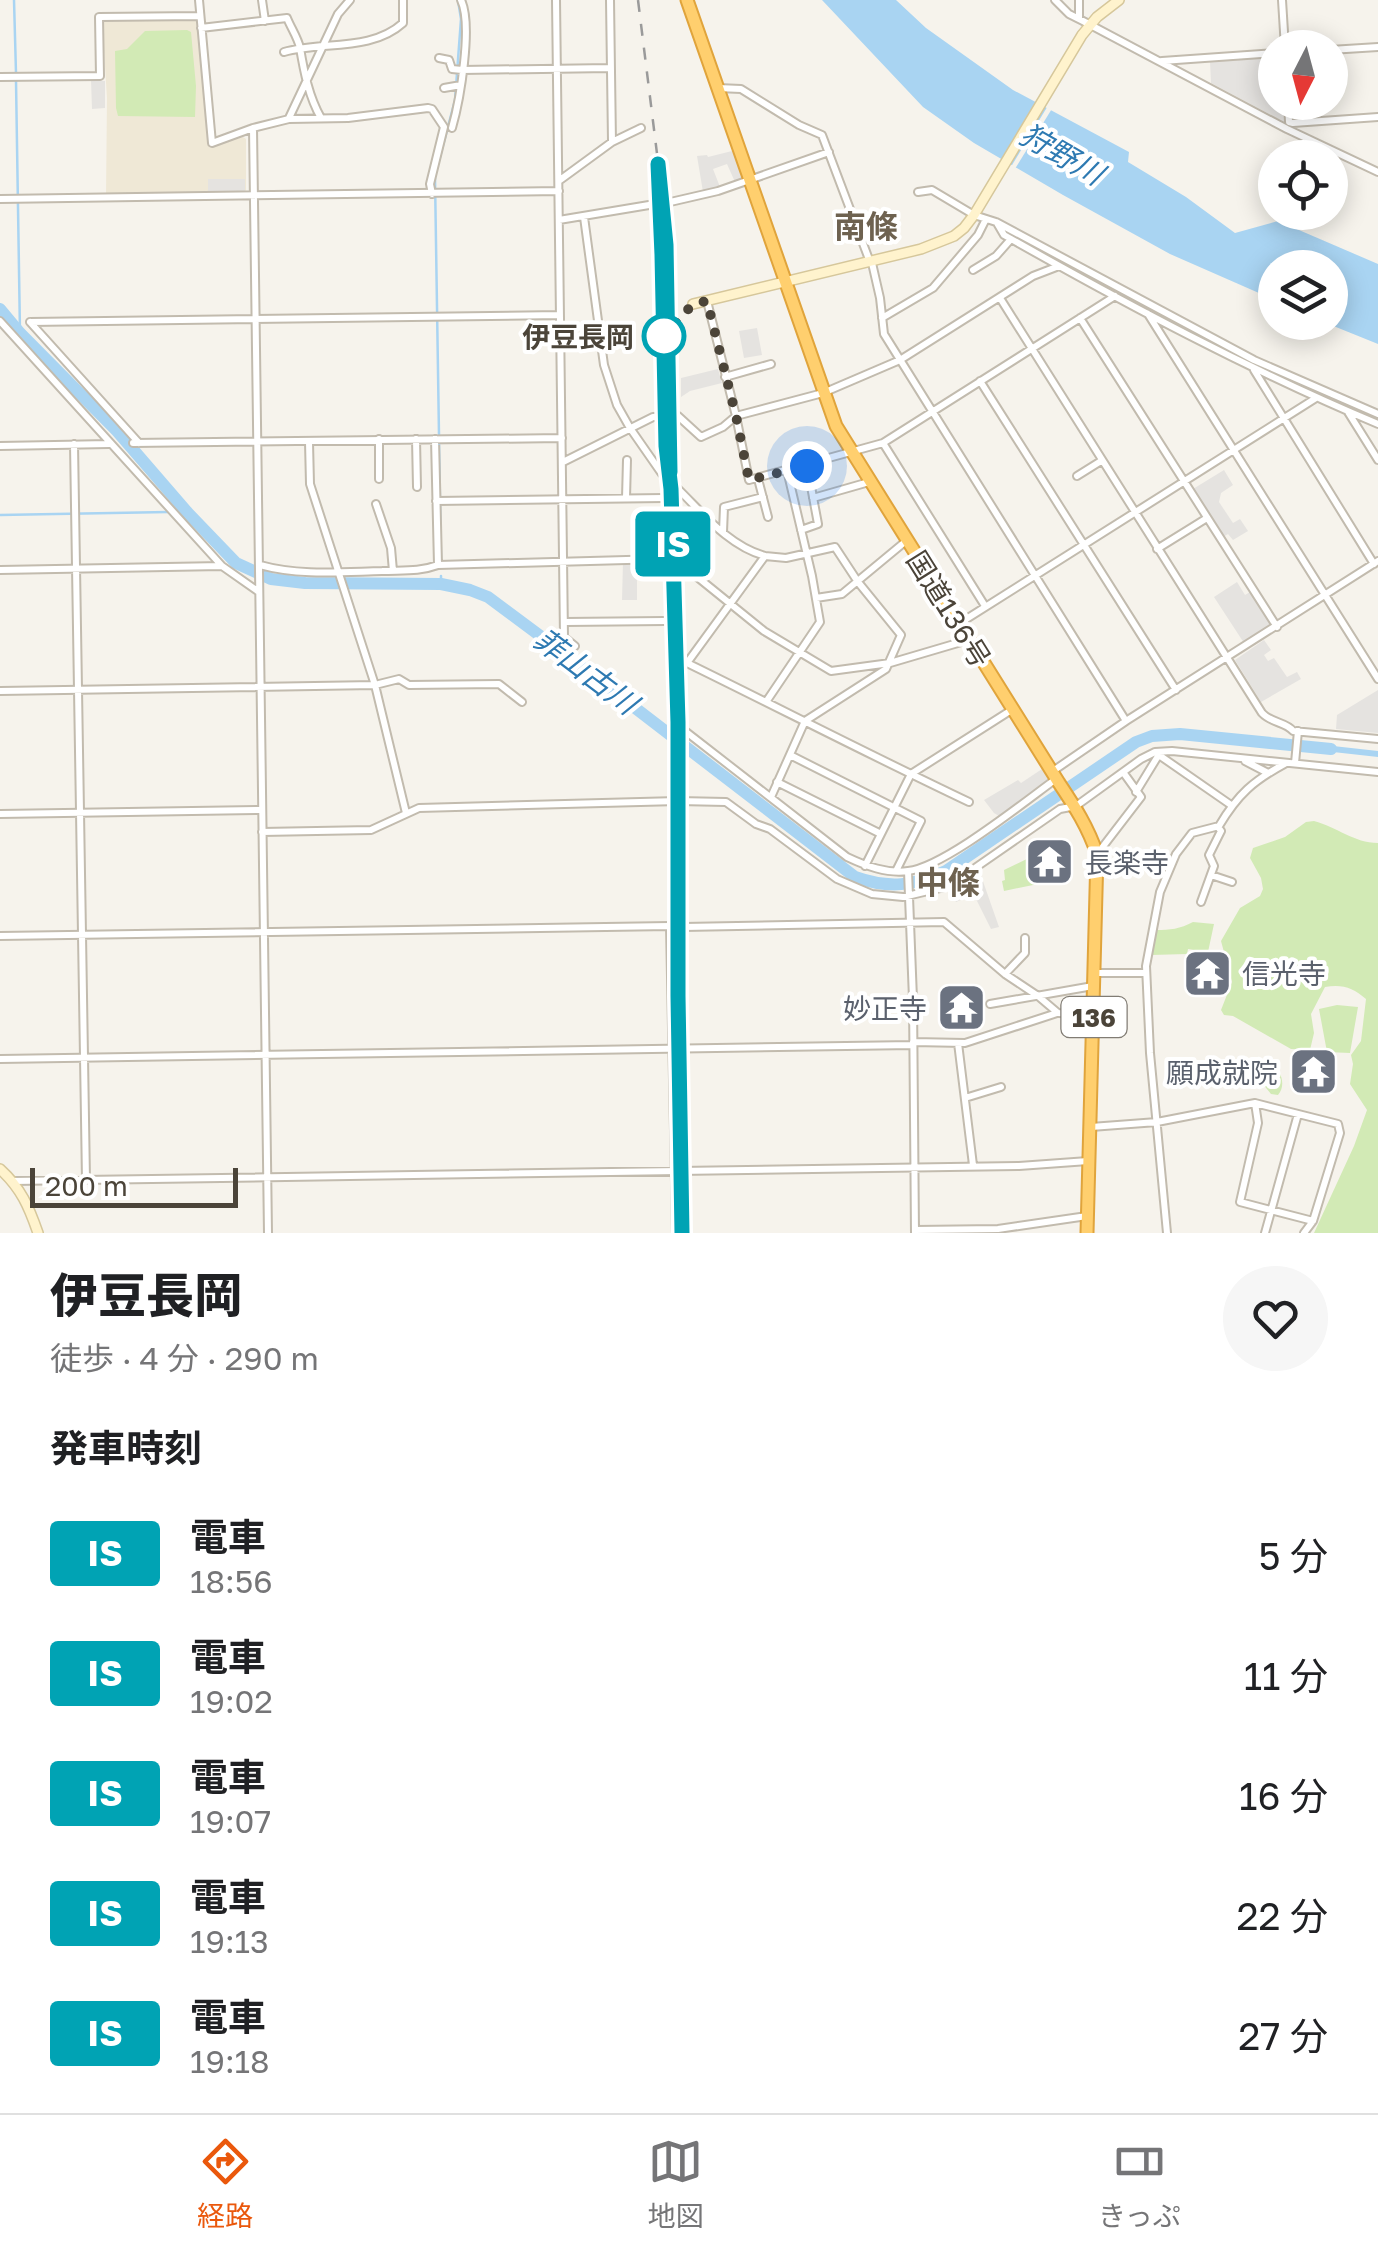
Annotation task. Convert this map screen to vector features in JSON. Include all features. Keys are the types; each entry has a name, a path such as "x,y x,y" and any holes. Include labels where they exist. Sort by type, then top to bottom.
{"highway":[{"name":"国道136号","path":"686,0 836,426 1073,802 1097,854 1087,1233"}],"main road":[{"path":"693,304 871,263 944,242 964,228 1082,34 1119,0"},
{"path":"0,1170 29,1206 38,1233"}],"street":[{"path":"199,0 212,143 289,119 432,109 444,127 430,184 434,194"},
{"path":"262,0 265,21"},
{"path":"289,119 338,14 350,0"},
{"path":"284,52 384,36 403,24 402,0"},
{"path":"452,128 466,14 461,0"},
{"path":"556,0 564,638 576,646"},
{"path":"610,0 612,142"},
{"path":"1055,0 1069,14 1286,129 1378,172"},
{"path":"1079,0 1079,19"},
{"path":"1282,0 1284,30"},
{"path":"0,78 100,76 98,17 200,16"},
{"path":"201,28 287,18 322,119"},
{"path":"1348,49 1378,47"},
{"path":"1160,60 1258,54"},
{"path":"438,58 449,60 452,69 460,70 610,68"},
{"path":"444,88 458,85"},
{"path":"717,88 741,89 821,134 871,263 884,334 1126,721"},
{"path":"1348,119 1378,117"},
{"path":"1289,120 1293,123 1336,120"},
{"path":"253,128 268,1233"},
{"path":"559,180 612,142 640,128"},
{"path":"666,203 750,180 829,152"},
{"path":"918,192 932,190 976,210 986,219 1254,360 1378,414"},
{"path":"0,200 559,192"},
{"path":"559,220 655,204"},
{"path":"584,218 604,365 630,428 662,474"},
{"path":"882,318 933,288 978,235 986,219"},
{"path":"996,222 1004,235 1254,370 1378,424"},
{"path":"973,270 996,256 1011,239"},
{"path":"562,462 653,417 678,416 700,437 736,416 824,393 900,360 1034,276 1059,266"},
{"path":"707,301 749,480 883,443 1115,296"},
{"path":"1000,298 1267,719 1298,732 1378,740"},
{"path":"1148,313 1378,679"},
{"path":"560,315 30,322 136,443 562,438"},
{"path":"1080,318 1276,627"},
{"path":"0,322 222,566 258,590"},
{"path":"725,377 771,364"},
{"path":"685,731 847,856 866,866 908,872 940,859 1056,778 1126,721 1376,563 1254,370"},
{"path":"980,381 1176,690"},
{"path":"959,624 1316,398"},
{"path":"1348,411 1378,460"},
{"path":"416,439 417,487"},
{"path":"435,439 438,565"},
{"path":"379,440 379,479"},
{"path":"309,442 310,484 375,685 406,814"},
{"path":"883,443 985,606"},
{"path":"74,444 86,1180"},
{"path":"0,446 110,444"},
{"path":"626,498 627,460"},
{"path":"1077,476 1101,461"},
{"path":"801,530 818,525 807,466"},
{"path":"766,702 820,622 787,470"},
{"path":"758,478 768,516"},
{"path":"814,498 869,482"},
{"path":"676,487 746,549 782,559 835,547 858,582 901,633 886,669 805,721 770,796"},
{"path":"724,533 723,508 763,497"},
{"path":"436,501 664,498"},
{"path":"376,504 391,548 393,570"},
{"path":"1157,550 1207,518"},
{"path":"816,598 839,595 906,541"},
{"path":"765,556 687,662 969,802"},
{"path":"259,566 339,574 422,571 438,565 664,559"},
{"path":"680,563 764,631 830,671 890,663 969,640"},
{"path":"0,570 222,566"},
{"path":"565,622 665,621"},
{"path":"0,691 375,685 399,678 410,685 499,684 522,702"},
{"path":"866,866 911,774 1013,709"},
{"path":"1292,762 1298,732"},
{"path":"262,832 371,830 419,808 726,802 854,888 872,894 911,895 944,887 962,877 1063,807 1157,754 1172,751 1378,772"},
{"path":"790,754 921,821 896,871"},
{"path":"1136,792 1157,754"},
{"path":"1157,754 1231,805"},
{"path":"1240,758 1268,772"},
{"path":"1167,1233 1146,973 1160,892 1176,854 1192,832 1218,826 1241,793 1268,772 1292,762"},
{"path":"1097,854 1141,798 1122,772"},
{"path":"777,782 881,834"},
{"path":"0,814 262,810"},
{"path":"1201,902 1214,864 1209,855 1220,831 1218,826"},
{"path":"908,872 915,1232 999,1231 1088,1216"},
{"path":"1211,875 1232,882"},
{"path":"684,927 944,922 1005,974 1058,1012"},
{"path":"0,936 670,926 676,1233"},
{"path":"1005,974 1025,953 1025,938"},
{"path":"990,1004 1095,980 1146,973"},
{"path":"0,1060 958,1042 987,1037 1058,1012 1094,1014"},
{"path":"958,1042 973,1165"},
{"path":"965,1098 1001,1087"},
{"path":"1255,1103 1258,1122 1239,1200 1313,1221"},
{"path":"1090,1127 1157,1122 1255,1103 1338,1124 1340,1133 1313,1221 1304,1233"},
{"path":"1265,1233 1298,1114"},
{"path":"12,1181 1019,1166 1089,1161"}],"shaded area":[{"path":"197,18 210,146 246,139 244,194 106,196 107,98 102,19"},
{"path":"1258,58 1258,108 1211,83 1210,61"},
{"path":"91,80 105,81 105,108 92,109"},
{"path":"732,151 744,179 735,182 727,164 713,169 720,187 703,192 697,156"},
{"path":"208,179 245,179 245,191 208,194"},
{"path":"757,328 762,355 744,358 739,331"},
{"path":"718,369 722,383 681,397 681,378"},
{"path":"1224,470 1233,485 1221,493 1219,502 1233,523 1240,519 1248,531 1233,540 1228,534 1223,537 1193,489"},
{"path":"623,562 637,563 637,600 622,600"},
{"path":"1237,582 1245,595 1250,592 1270,624 1244,643 1214,597"},
{"path":"1264,640 1271,650 1264,655 1268,661 1274,658 1287,677 1297,672 1301,679 1261,702 1235,660"},
{"path":"1378,690 1378,733 1336,729 1337,715"},
{"path":"1042,769 1050,782 999,816 984,800 1018,780 1021,783"},
{"path":"979,870 999,927 991,929 966,879 970,896 956,902 949,887"}],"green space":[{"path":"145,31 191,32 195,117 118,116 115,51 127,49"},
{"path":"1314,821 1378,843 1378,1233 1314,1233 1367,1110 1350,1084 1351,1055 1361,1041 1366,999 1347,988 1325,987 1311,1014 1314,1033 1310,1050 1291,1049 1221,1010 1232,982 1221,941 1240,908 1260,896 1263,889 1250,858 1253,848"},
{"path":"1035,855 1038,884 1004,891 1004,870"},
{"path":"1193,922 1214,924 1208,952 1188,949 1187,954 1151,955 1156,930 1175,929"},
{"path":"1337,1005 1358,1007 1350,1053 1327,1052 1319,1009"},
{"path":"1273,1069 1282,1081 1278,1095 1271,1094 1262,1083 1265,1073"}],"water":[{"name":"狩野川","path":"822,0 896,0 926,28 1013,90 1129,152 1128,162 1235,233 1258,227 1258,230 1299,230 1345,250 1258,250 1258,293 1170,254 1063,195 974,143 923,107"},
{"path":"1348,251 1378,264 1378,344 1348,332"},
{"path":"1315,744 1378,751 1378,757 1315,750"}],"pier":[{"path":"1049,104 1053,107 1013,172 1009,170"}],"waterway":[{"path":"14,0 16,73"},
{"path":"439,161 455,100 461,19 458,0"},
{"path":"16,81 20,333"},
{"path":"435,178 439,435"},
{"name":"菲山古川","path":"0,309 236,563 271,579 441,584 488,597 855,877 901,884 946,871 1136,742 1152,736 1180,734 1331,749"},
{"path":"439,443 441,559"},
{"path":"0,515 168,512"},
{"path":"176,512 187,512"},
{"name":"菲山古川","path":"441,576 441,584"}],"railway":[{"path":"638,0 666,245 678,721 682,1233"}],"train":[{"name":"IS","path":"670,472 666,245 658,164 678,722 682,1233"}],"place":[{"name":"伊豆長岡","path":"664,336"},
{"name":"長楽寺","path":"1050,862"},
{"name":"信光寺","path":"1207,973"},
{"name":"妙正寺","path":"962,1008"},
{"name":"願成就院","path":"1313,1072"}],"district":[{"name":"南條","path":"866,226"},
{"name":"中條","path":"948,882"}],"route":[{"path":"664,336 693,304 707,301 749,480 807,466"}]}
